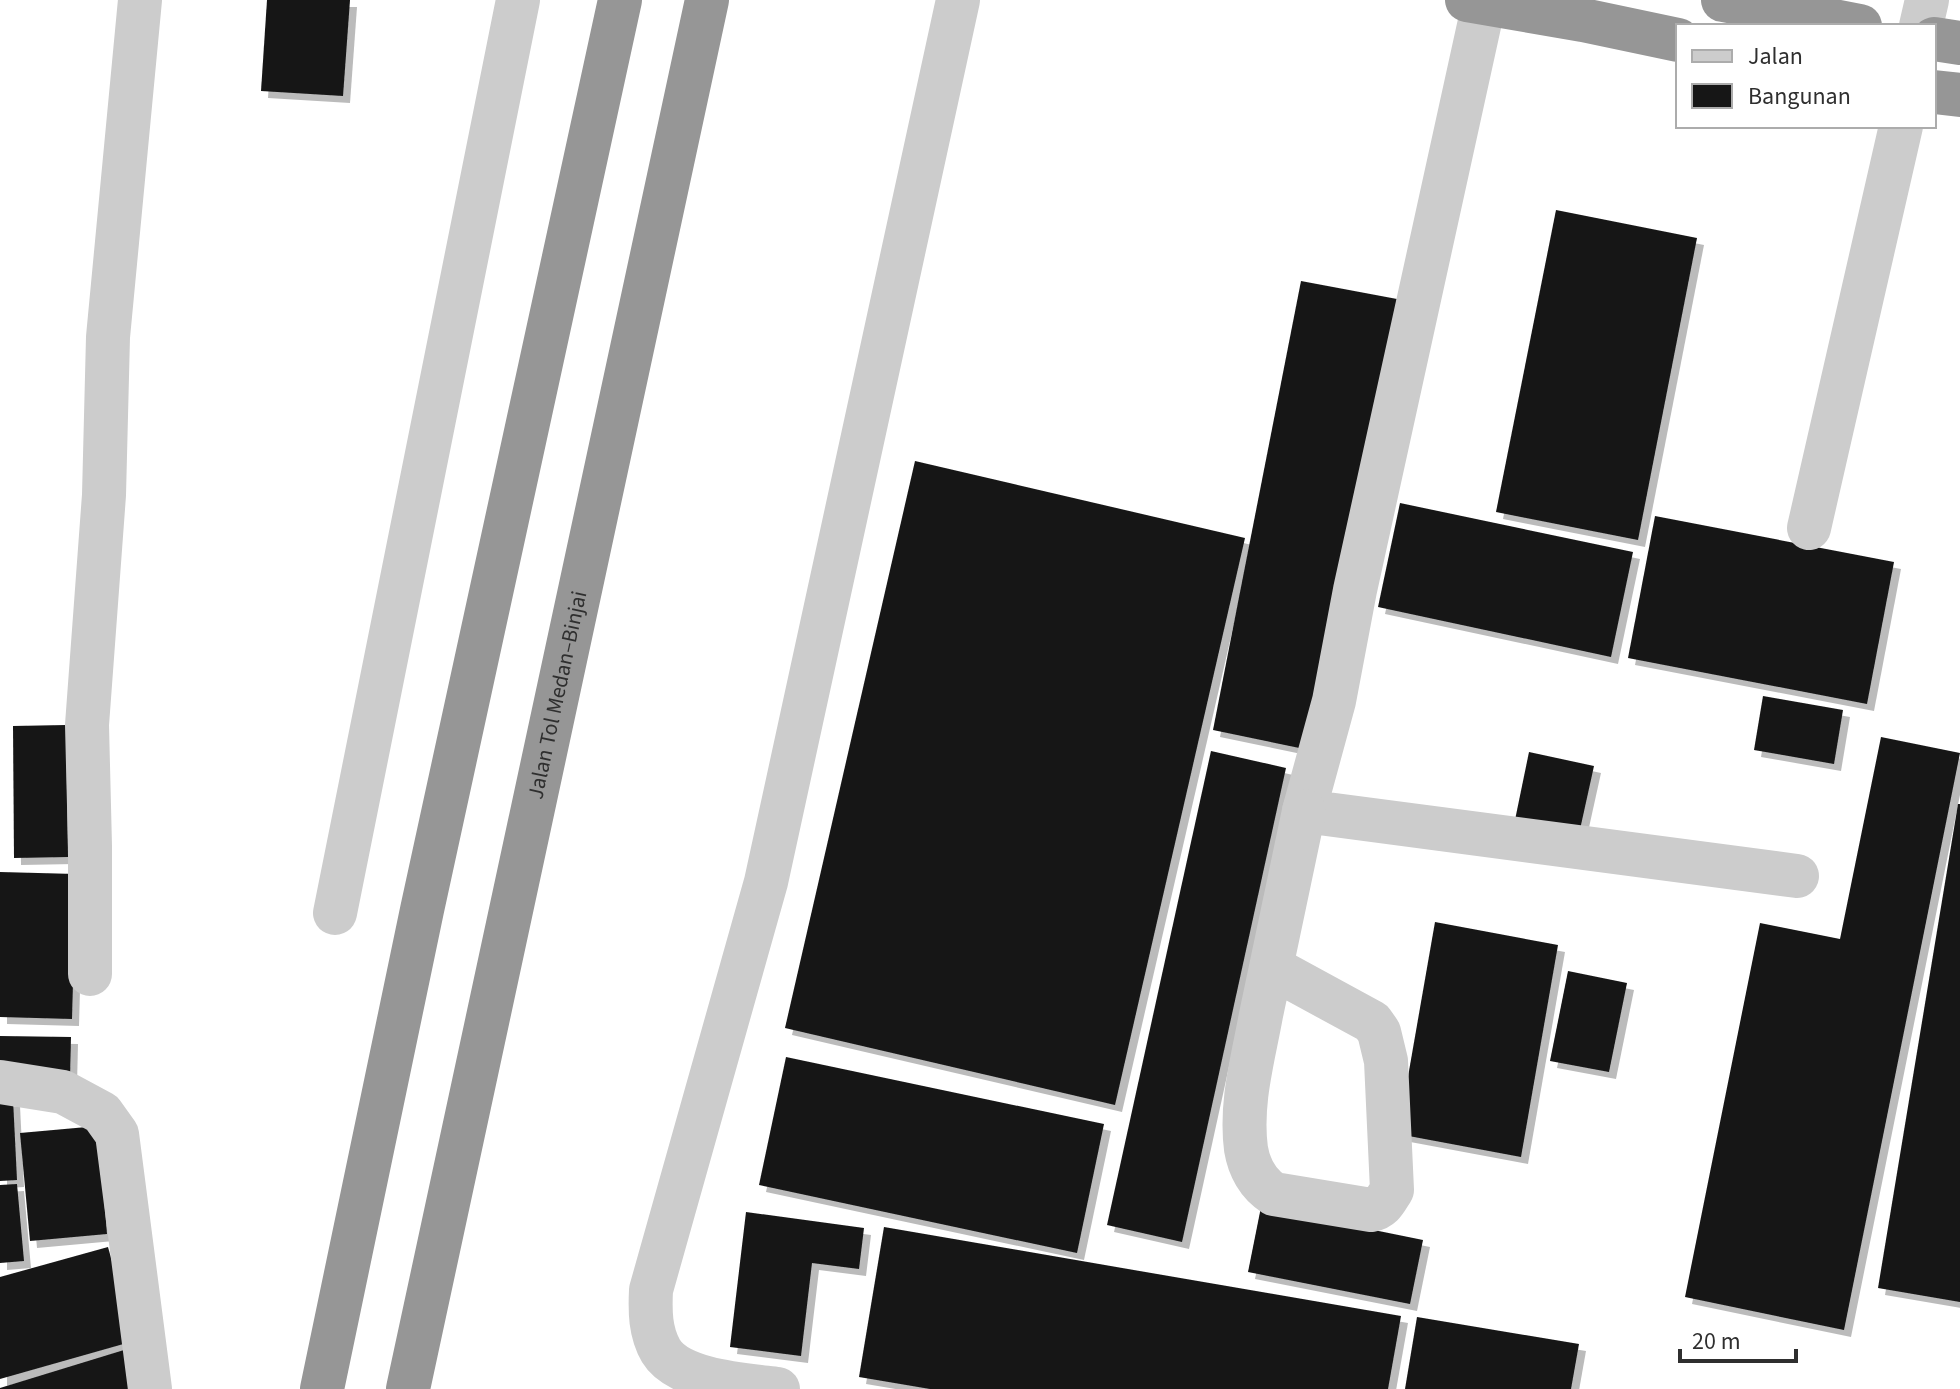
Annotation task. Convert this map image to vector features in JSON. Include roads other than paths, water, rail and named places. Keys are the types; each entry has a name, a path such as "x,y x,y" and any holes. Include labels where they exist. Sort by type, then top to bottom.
{"highway":[{"path":"322,1389 422,910 620,0"},
{"name":"Jalan Tol Medan–Binjai","path":"408,1389 707,0"},
{"path":"1723,0 1849,24"},
{"path":"1475,2 1676,40"},
{"path":"1936,39 1960,43"},
{"path":"1936,92 1960,95"}],"lane":[{"path":"90,974 87,725 104,495 108,337 140,0"},
{"path":"335,913 518,0"},
{"path":"778,1389 713,1380 687,1371 673,1362 662,1352 651,1324 651,1290 766,882 958,0"},
{"path":"1921,24 1927,0"},
{"path":"1271,967 1372,1022 1379,1032 1386,1061 1392,1190 1377,1209 1274,1194 1263,1187 1252,1170 1246,1150 1244,1102 1271,967 1304,811 1334,701 1475,2"},
{"path":"1809,528 1901,128"},
{"path":"1304,811 1797,876"},
{"path":"0,1082 63,1092 102,1113 117,1134 150,1389"}]}
